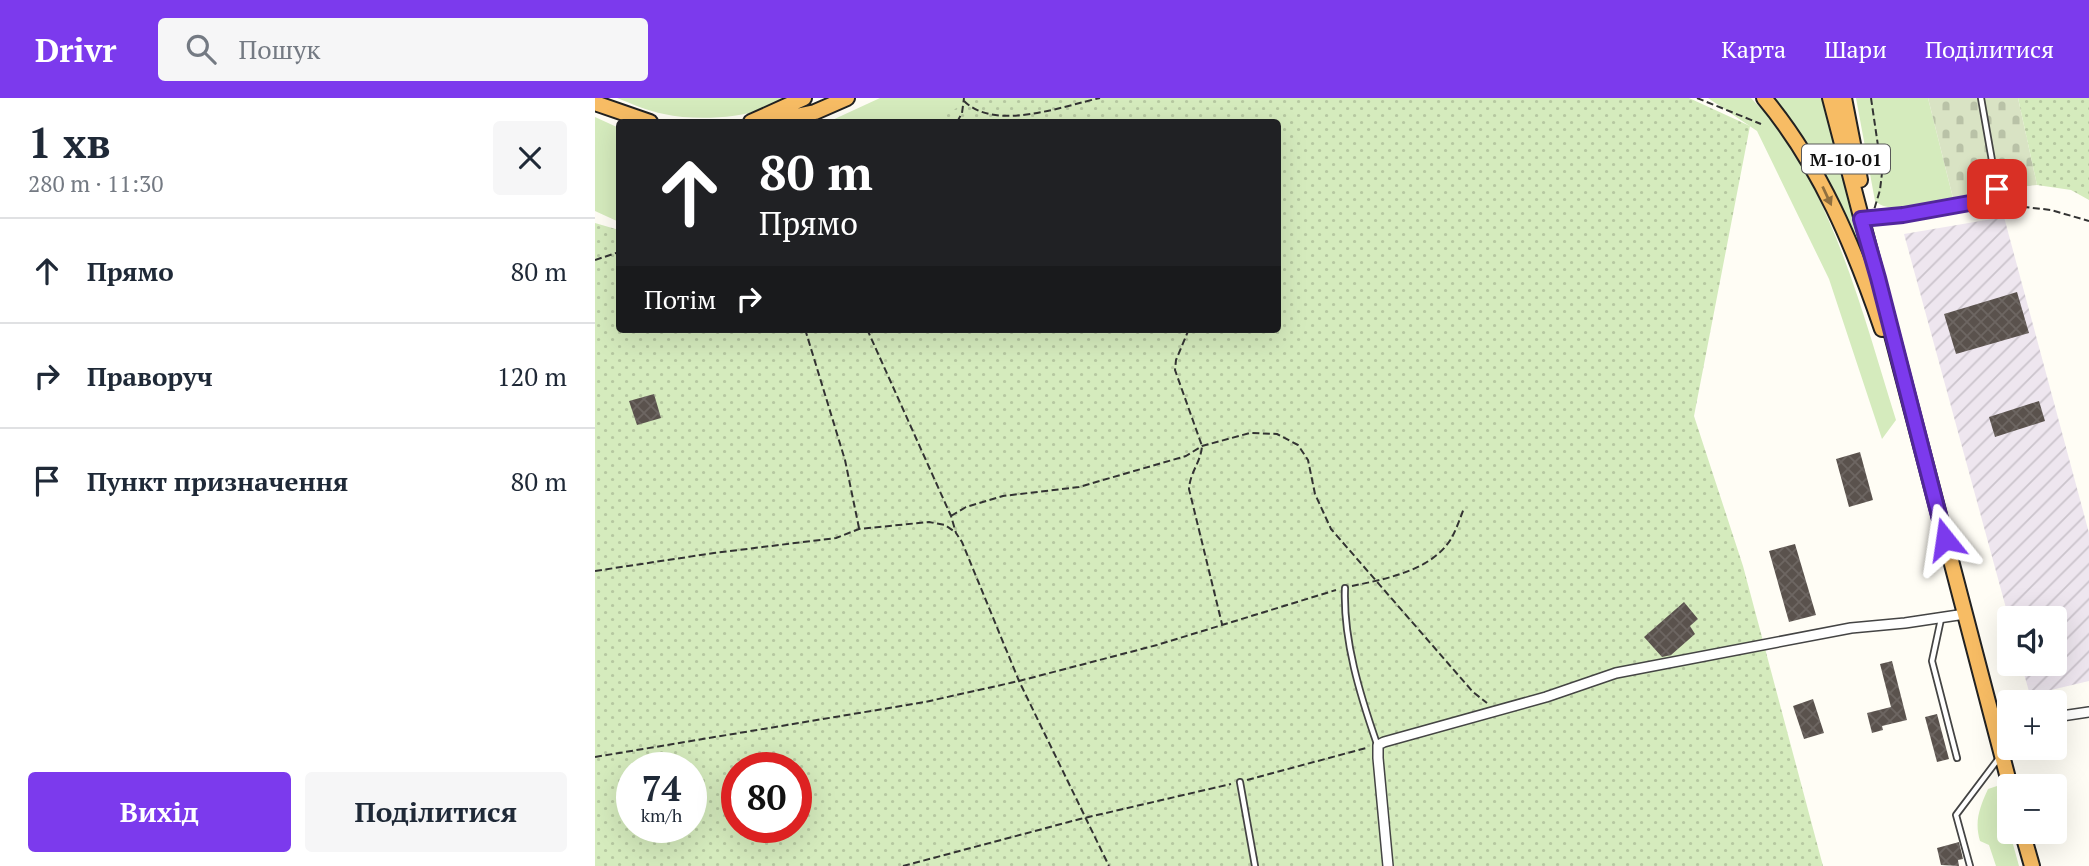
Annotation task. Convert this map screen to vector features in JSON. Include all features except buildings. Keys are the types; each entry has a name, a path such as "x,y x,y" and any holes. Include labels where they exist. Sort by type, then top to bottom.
{"highway":[{"path":"758,119 804,98"},
{"path":"782,119 815,112 847,98"},
{"name":"М-10-01","path":"1764,98 1784,122 1814,168 1856,256 1911,414"},
{"name":"М-10-01","path":"1830,98 1868,219"},
{"name":"М-10-01","path":"1844,98 1878,278 1911,414 1965,614 1997,713"},
{"path":"595,103 641,119"},
{"path":"2026,844 2032,866"}],"street":[{"path":"1388,866 1378,745 1546,697 1616,673 1851,628 1965,614"},
{"path":"2067,715 2089,712"}],"lane":[{"path":"1868,219 1995,197 1997,189 1981,98"},
{"path":"1345,588 1344,605 1361,699 1378,745"},
{"path":"1941,618 1932,661 1957,758"},
{"path":"1970,866 1956,815 1998,760"},
{"path":"1240,782 1255,866"}],"path":[{"path":"964,99 976,111 993,116 1024,115 1100,98"},
{"path":"1697,98 1762,124"},
{"path":"1868,219 1880,190 1882,173 1871,98"},
{"path":"959,119 964,99"},
{"path":"1995,197 2006,204 2052,210 2089,221"},
{"path":"595,260 616,254"},
{"path":"806,333 845,460 859,529"},
{"path":"869,333 951,516 1019,681 1109,866"},
{"path":"1187,333 1176,360 1175,370 1202,446 1192,471 1189,489 1222,625"},
{"path":"951,516 966,507 1003,496 1079,487 1186,456 1202,446 1250,433 1277,434 1298,445 1308,460 1315,494 1331,529 1473,692 1496,710"},
{"path":"595,757 925,702 1157,645 1411,570 1442,550 1450,540 1464,508"},
{"path":"595,571 836,538 859,529 929,522 945,525 956,533"},
{"path":"903,866 1085,817"}],"shaded area":[{"path":"2004,217 2089,533 2089,681 2051,690 2029,690 2025,676 2067,676 2067,606 2005,606 1904,234"}],"green space":[{"path":"617,98 788,98 745,114 694,118 664,114"},
{"path":"880,98 1001,98 980,119 834,119"},
{"path":"971,98 1689,98 1750,126 1694,416 1743,566 1823,866 595,866 595,223 616,229 616,333 1281,333 1281,119 940,119"},
{"path":"1708,98 1751,98 1779,129 1818,197 1861,307 1896,420 1882,439 1829,279 1757,131"},
{"path":"1772,98 1821,98 1867,269 1815,158"},
{"path":"1856,98 1928,98 1953,198 1902,208 1883,206 1875,201"},
{"path":"1928,98 2018,98 2037,185 1997,189 1953,198"},
{"path":"2018,98 2089,98 2089,200 2071,190 2037,185"},
{"path":"595,117 616,127 616,221 595,211"},
{"path":"1997,786 1997,844 2013,844 2019,866 1996,866 1989,845 1980,841 1980,808 1988,789"}],"route":[{"path":"1945,539 1861,219 1903,215 1992,199 1997,195 1997,189"}]}
